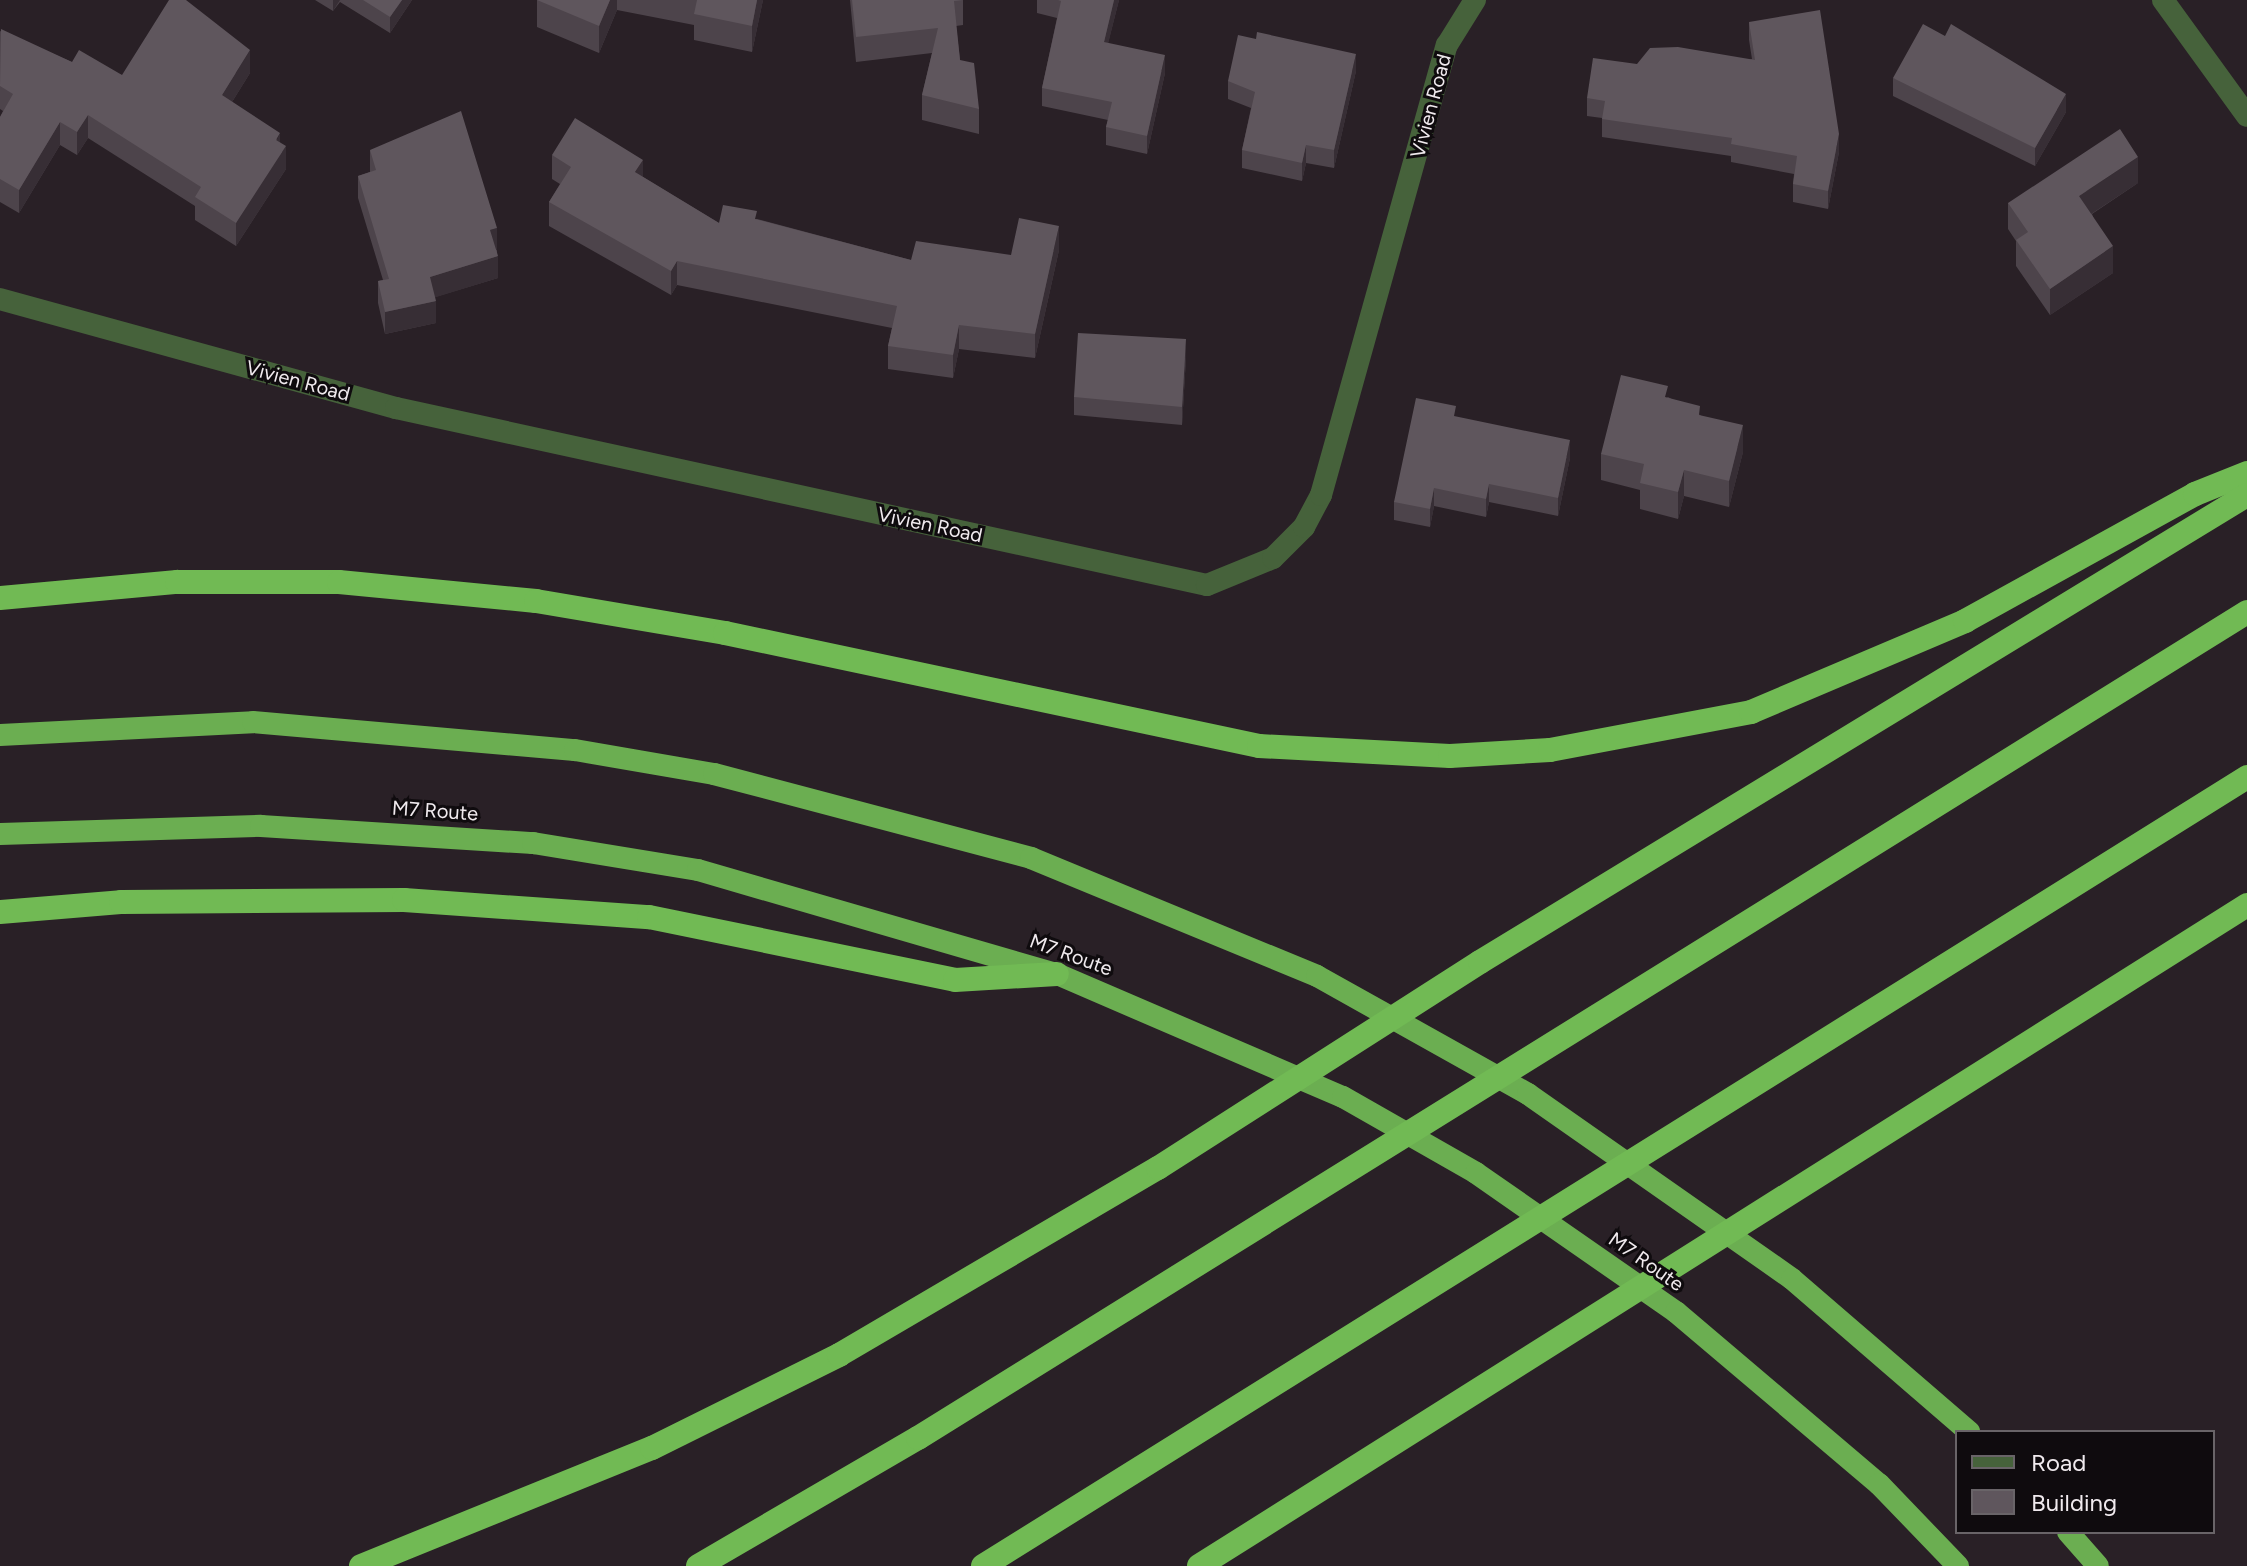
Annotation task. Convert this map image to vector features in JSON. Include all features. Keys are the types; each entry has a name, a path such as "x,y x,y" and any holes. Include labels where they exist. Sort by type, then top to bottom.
{"highway":[{"path":"0,598 177,582 339,582 536,601 725,633 1259,746 1450,756 1550,750 1751,712 1951,627 2195,494 2247,473"},
{"path":"361,1566 652,1448 826,1362 1158,1168 1480,962 2247,495"},
{"path":"698,1566 918,1438 2247,612"},
{"path":"0,735 253,722 575,750 714,774 1031,858 1317,976 1528,1094 1792,1279 1967,1430"},
{"path":"983,1566 2247,777"},
{"name":"M7 Route","path":"0,834 261,826 533,843 698,870 1057,974 1343,1097 1476,1173 1676,1312 1879,1484 1958,1566"},
{"path":"0,912 121,902 404,900 649,917 955,980 1057,974"},
{"path":"1199,1566 1783,1192 2247,905"},
{"path":"2070,1534 2098,1566"}],"street":[{"name":"Vivien Road","path":"0,299 396,408 1207,585 1273,558 1304,527 1321,495 1447,45 1475,0"},
{"path":"2163,0 2247,116"}],"building":[{"path":"169,0 186,0 250,50 222,95 280,133 276,140 286,146 236,223 195,197 201,187 88,115 77,132 60,122 19,190 0,179 0,117 13,94 0,86 1,29 72,62 79,50 122,75"},
{"path":"363,0 402,0 390,17"},
{"path":"537,0 610,0 599,26"},
{"path":"697,0 757,0 752,26 694,14"},
{"path":"852,0 963,0 954,1 960,60 974,63 979,109 922,95 938,28 856,37"},
{"path":"1058,0 1114,0 1104,42 1165,55 1147,136 1106,127 1112,102 1042,88 1061,1"},
{"path":"1820,10 1839,134 1828,191 1793,184 1797,156 1731,144 1732,138 1602,119 1605,101 1587,98 1593,58 1637,64 1650,48 1678,47 1755,60 1749,22"},
{"path":"1923,24 1945,36 1951,24 2066,94 2035,148 1893,78"},
{"path":"1257,32 1356,54 1334,150 1306,145 1302,163 1242,150 1255,92 1228,81 1238,35 1256,39"},
{"path":"461,111 497,228 490,230 498,256 430,277 436,301 385,312 378,281 389,279 358,176 376,170 370,150"},
{"path":"575,118 643,160 635,172 719,223 723,205 757,211 755,219 911,260 916,241 1011,255 1019,218 1059,226 1035,334 959,325 953,355 888,346 897,306 677,261 671,271 549,202 571,167 552,155"},
{"path":"2120,129 2138,157 2079,196 2113,246 2050,289 2016,240 2028,232 2008,203"},
{"path":"1078,333 1186,339 1182,407 1074,397"},
{"path":"1621,375 1668,386 1665,397 1700,406 1699,415 1743,425 1729,481 1684,470 1678,492 1640,483 1644,464 1601,454"},
{"path":"1416,398 1456,406 1454,416 1570,440 1558,498 1489,484 1486,499 1434,488 1430,509 1394,502"}]}
